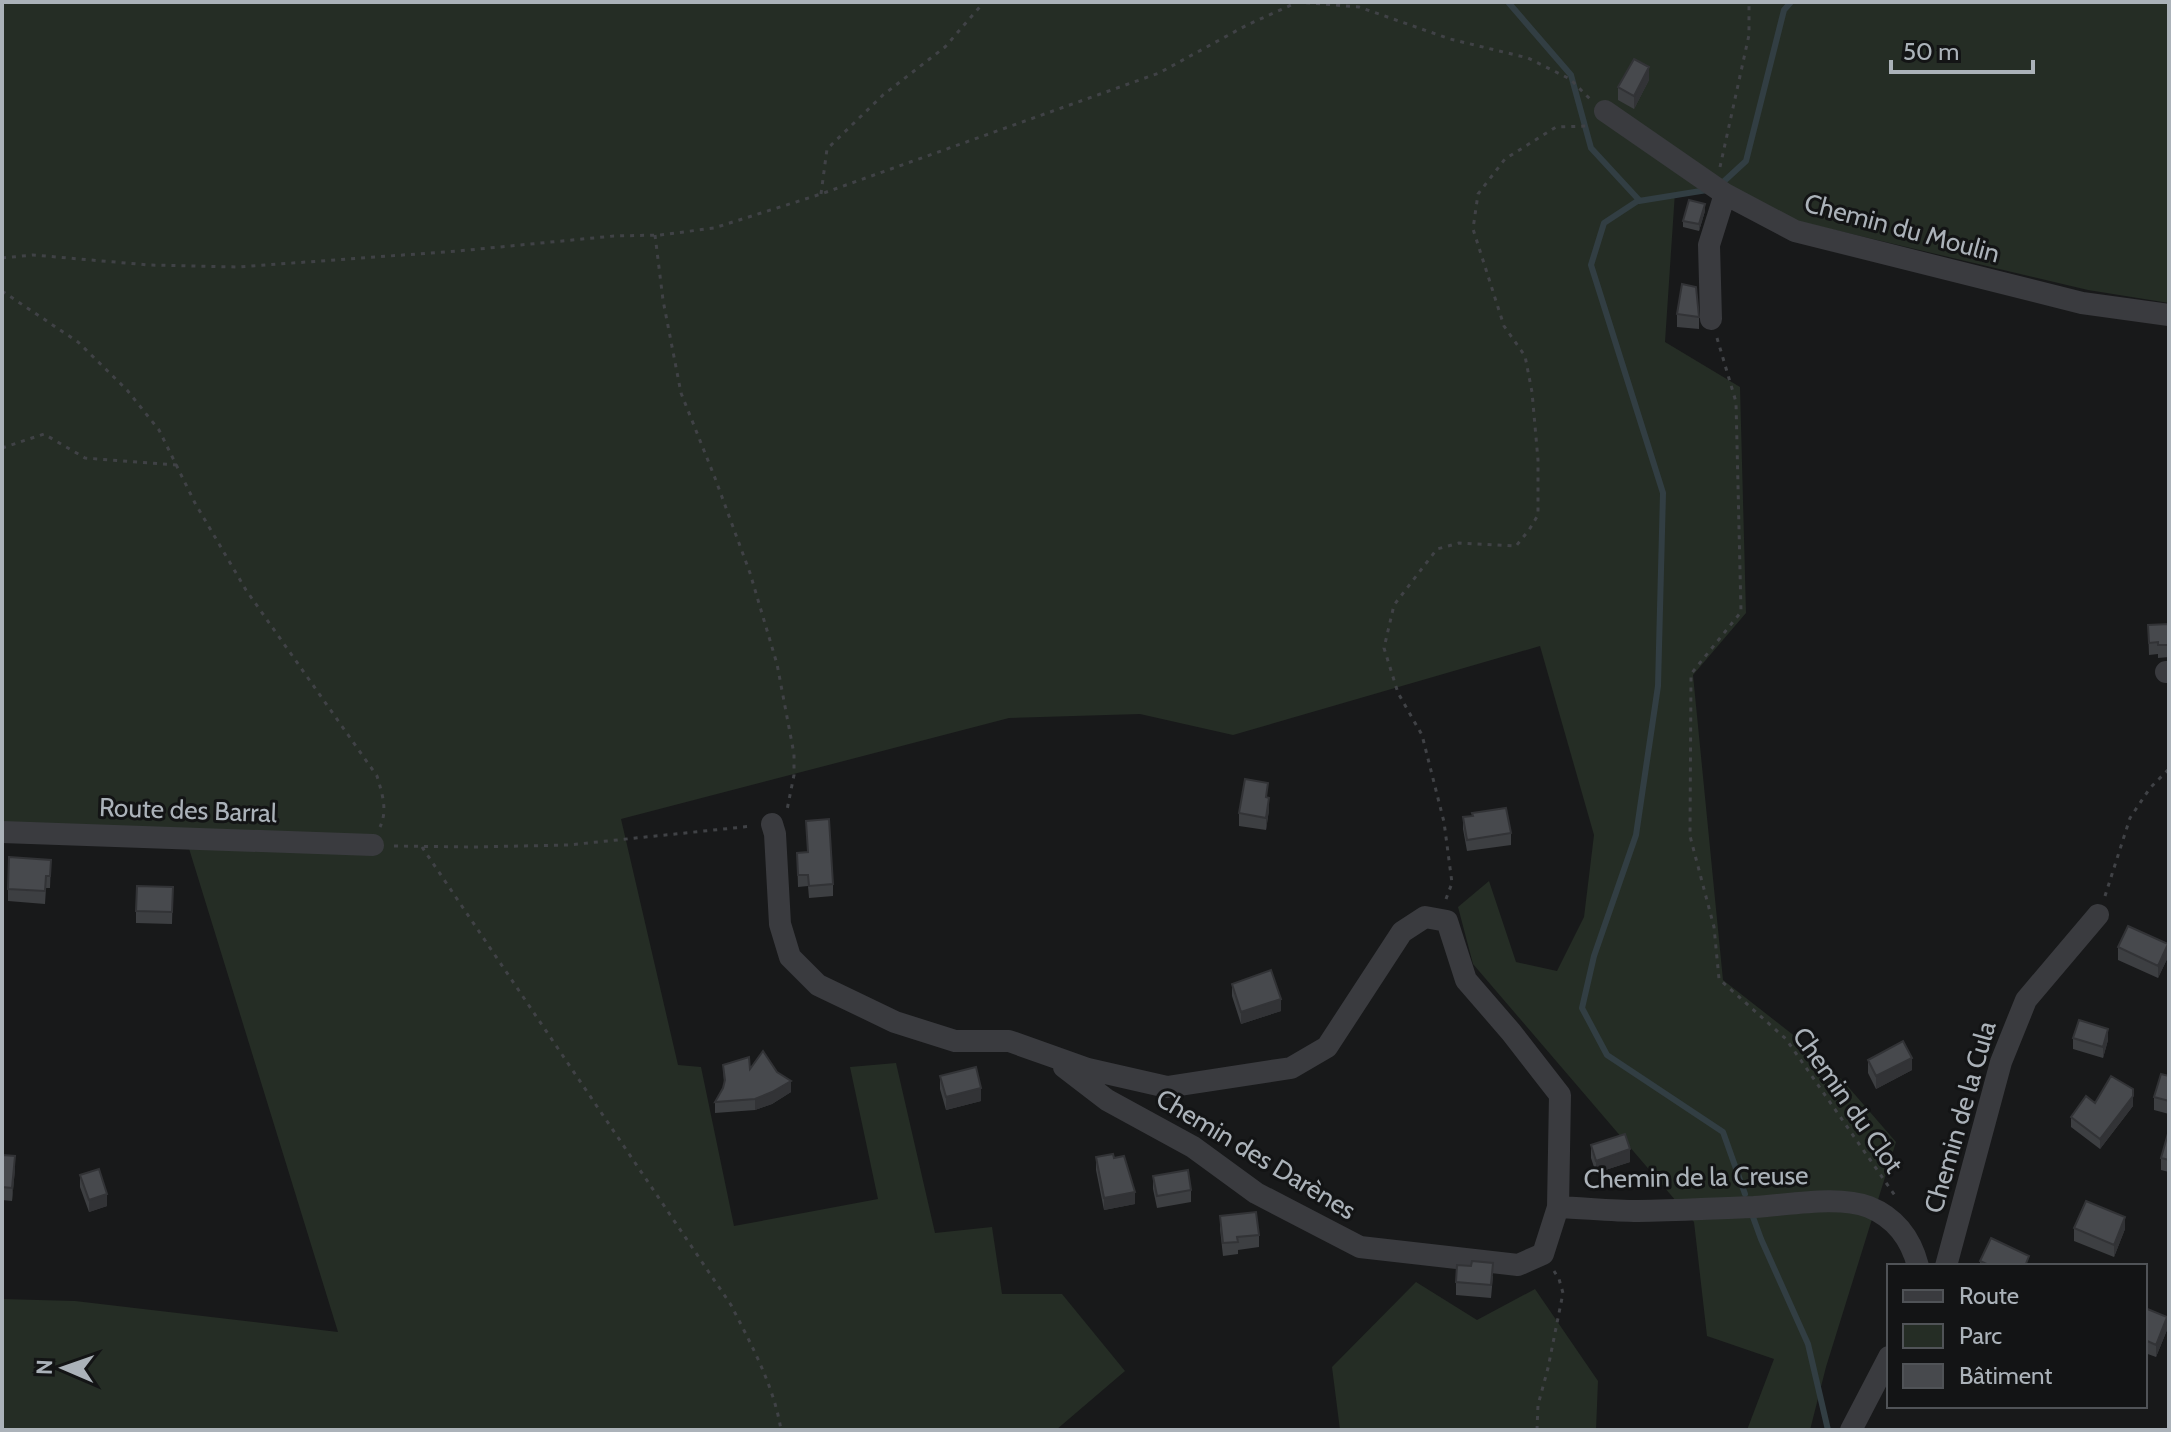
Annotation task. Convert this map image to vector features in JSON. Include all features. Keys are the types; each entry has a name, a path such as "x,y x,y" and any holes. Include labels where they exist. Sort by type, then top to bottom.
{"street":[{"name":"Chemin du Moulin","path":"1597,118 1795,231 2082,303 2169,315"},
{"path":"1711,319 1709,245 1720,190"},
{"path":"772,824 780,924 790,957 818,985 895,1022 955,1041 1009,1041 1088,1069 1167,1087 1291,1068 1327,1047 1402,932 1425,917 1438,919"},
{"name":"Route des Barral","path":"2,832 373,845"},
{"name":"Chemin de la Cula","path":"1947,1264 2001,1062 2026,1000 2098,915"},
{"name":"Chemin de la Creuse","path":"1438,919 1447,921 1466,980 1560,1095 1558,1207 1638,1211 1833,1201 1858,1203 1881,1213 1900,1228 1917,1264"},
{"name":"Chemin des Darènes","path":"1049,1055 1107,1100 1193,1147 1256,1193 1360,1247 1518,1265 1543,1254"},
{"path":"1543,1254 1558,1207"},
{"path":"1851,1430 1886,1365"}],"path":[{"path":"821,194 827,149 883,95 945,47 984,2"},
{"path":"2,258 33,255 149,265 238,267 714,228 821,194 1159,73 1247,25 1298,2 1359,7 1450,39 1528,58 1575,84"},
{"path":"1720,190 1749,35 1749,2"},
{"path":"1438,919 1452,883 1444,822 1422,735 1398,693 1384,648 1394,605 1437,549 1459,543 1516,546 1538,515 1538,460 1532,392 1525,356 1504,326 1473,229 1478,194 1505,159 1556,127 1580,126 1597,118"},
{"path":"2,291 78,342 127,390 159,430 195,503 246,590 377,776 384,801 384,818 373,845 568,845 772,824 782,818 787,810 794,775 794,754 777,664 750,573 681,393 663,300 657,235"},
{"name":"Chemin du Clot","path":"1711,319 1736,402 1741,612 1691,674 1690,836 1714,927 1719,979 1786,1039 1896,1197"},
{"path":"2,448 44,434 85,458 177,465"},
{"path":"2098,915 2130,818 2150,788 2169,769"},
{"path":"422,847 731,1305 757,1358 781,1430"},
{"path":"1537,1430 1538,1405 1563,1293 1559,1279 1543,1254"}],"green space":[{"path":"2,2 2169,2 2169,303 2088,290 1763,213 1725,194 1675,192 1665,342 1740,387 1746,613 1693,675 1723,980 1824,1059 1896,1142 1826,1367 1810,1430 1747,1430 1774,1359 1707,1336 1694,1222 1473,964 1458,907 1489,881 1516,962 1557,971 1584,917 1594,835 1540,646 1233,735 1140,714 1009,718 621,819 678,1065 701,1067 734,1226 878,1199 850,1067 896,1063 935,1233 992,1227 1002,1294 1062,1294 1125,1371 1056,1430 2,1430 2,1299 75,1301 338,1332 187,842 2,828"},
{"path":"1416,1282 1477,1320 1535,1289 1598,1381 1596,1430 1340,1430 1332,1367"}],"building":[{"path":"1634,59 1649,67 1634,96 1618,87"},
{"path":"1689,200 1705,204 1699,224 1683,221"},
{"path":"1682,284 1696,287 1699,317 1677,314"},
{"path":"2169,624 2169,645 2149,643 2148,625"},
{"path":"1245,779 1268,783 1266,818 1239,813"},
{"path":"1506,808 1511,833 1467,840 1463,817"},
{"path":"829,819 833,884 809,886 808,875 798,875 797,853 808,852 806,821"},
{"path":"9,857 51,860 45,891 8,889"},
{"path":"137,886 173,887 172,912 136,911"},
{"path":"2128,926 2168,944 2158,966 2118,947"},
{"path":"1271,970 1281,999 1241,1012 1232,984"},
{"path":"2079,1020 2108,1029 2103,1047 2073,1038"},
{"path":"1903,1041 1912,1058 1876,1076 1868,1060"},
{"path":"763,1051 777,1072 791,1081 755,1099 715,1102 725,1080 723,1065 749,1057 750,1069"},
{"path":"976,1067 981,1088 946,1097 940,1076"},
{"path":"2161,1074 2169,1076 2169,1101 2154,1097"},
{"path":"2111,1076 2133,1089 2133,1096 2100,1139 2071,1117 2086,1096 2095,1103"},
{"path":"2169,1130 2169,1160 2161,1158"},
{"path":"1625,1134 1630,1149 1596,1161 1591,1145"},
{"path":"1113,1154 1114,1158 1124,1156 1135,1192 1104,1198 1096,1157"},
{"path":"2,1155 15,1156 12,1188 2,1187"},
{"path":"99,1169 107,1194 89,1200 80,1175"},
{"path":"1188,1170 1191,1190 1157,1196 1153,1176"},
{"path":"2086,1201 2125,1217 2114,1245 2074,1228"},
{"path":"1256,1212 1259,1235 1237,1237 1238,1242 1223,1243 1220,1216"},
{"path":"1991,1238 2029,1256 2026,1264 1987,1264 1980,1261"},
{"path":"1472,1261 1493,1263 1491,1285 1456,1282 1457,1265 1471,1266"},
{"path":"2147,1309 2167,1317 2156,1345 2147,1341"}],"waterway":[{"path":"1508,2 1571,75 1591,148 1639,200 1604,223 1591,265 1663,493 1658,686 1636,835 1594,956 1582,1008 1607,1055 1723,1132 1745,1194"},
{"path":"1721,184 1746,161 1784,10 1791,2"},
{"path":"1639,201 1707,190"},
{"path":"1753,1217 1808,1344 1828,1430"}]}
